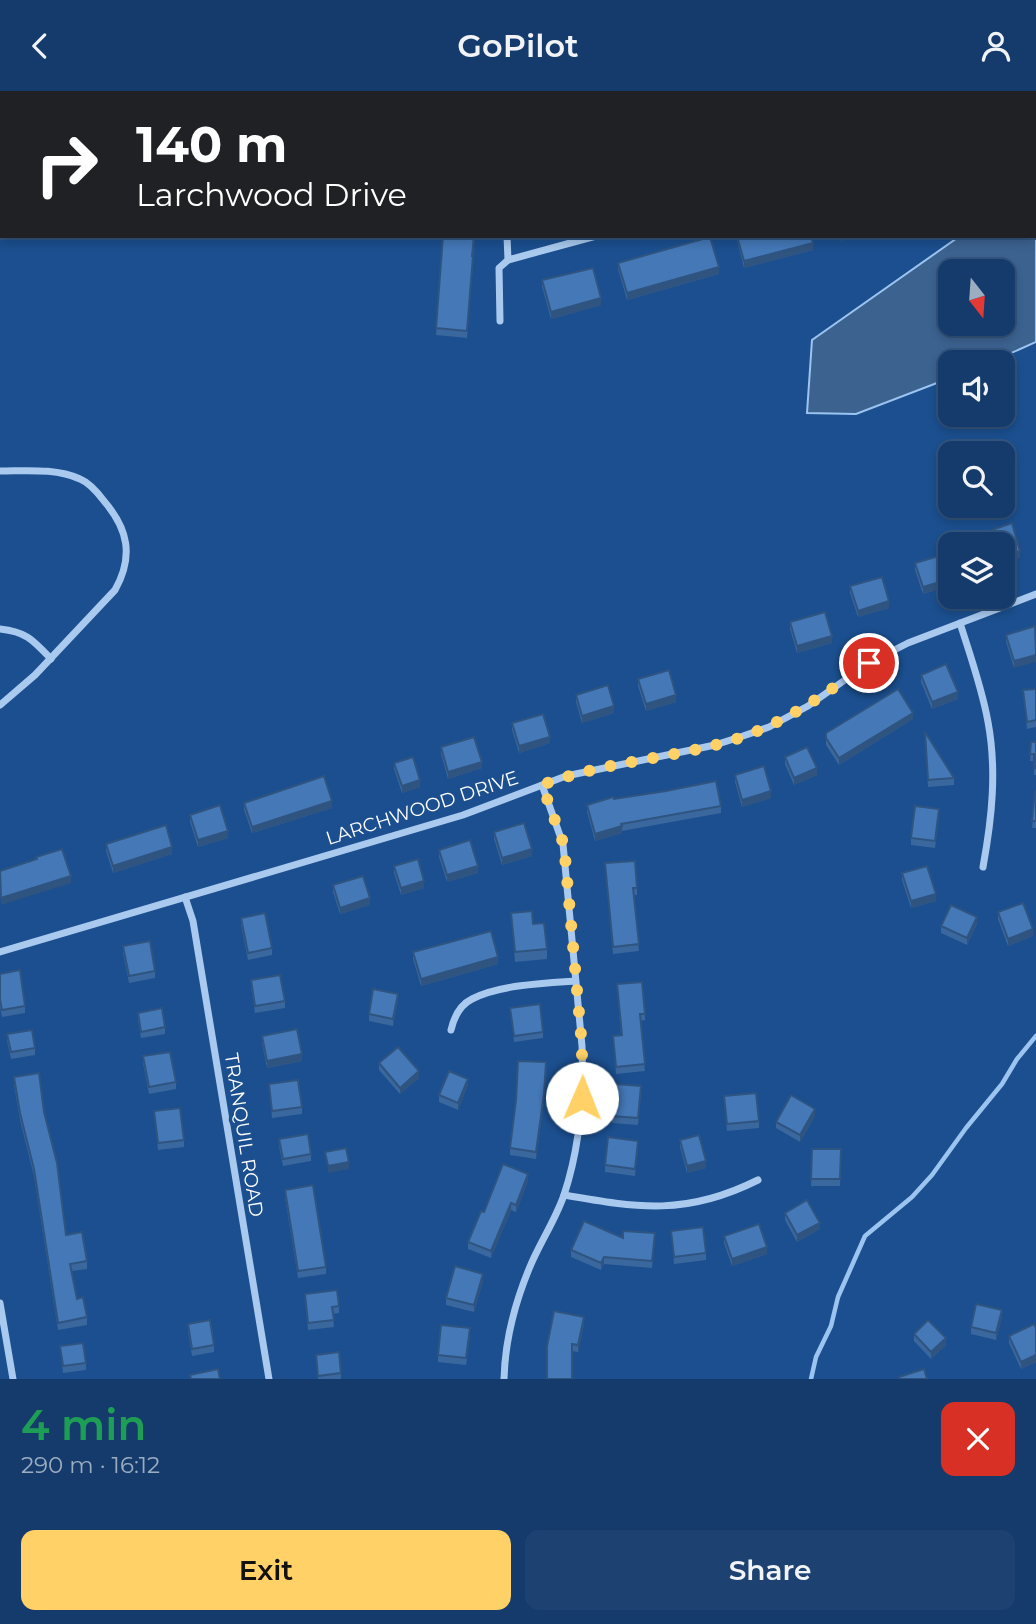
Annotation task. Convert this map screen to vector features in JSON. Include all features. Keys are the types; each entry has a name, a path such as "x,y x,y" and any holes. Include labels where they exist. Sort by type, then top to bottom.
{"street":[{"path":"508,238 508,260"},
{"path":"500,321 499,268 508,260 589,238"},
{"path":"0,471 49,472 82,480 98,493 119,518 125,537 124,575 115,590 51,659 0,705"},
{"name":"LARCHWOOD DRIVE","path":"0,952 463,815 542,785 601,767 715,745 769,727 808,706 869,663 908,643 1036,594"},
{"path":"960,623 988,722 992,763 993,800 983,867"},
{"path":"0,629 20,632 31,638 51,659"},
{"path":"504,1379 509,1339 525,1282 564,1195 575,1155 583,1079 564,845 542,785"},
{"name":"TRANQUIL ROAD","path":"185,897 193,921 269,1379"},
{"path":"451,1030 460,1009 471,1000 517,988 575,981"},
{"path":"564,1195 628,1206 669,1207 712,1199 758,1180"},
{"path":"0,1303 13,1379"}],"water":[{"path":"957,238 1036,238 1036,342 1015,351 938,350 938,383 856,414 807,413 812,340"}],"building":[{"path":"443,238 474,238 467,331 436,328"},
{"path":"710,238 719,267 627,293 618,263"},
{"path":"738,238 812,238 813,243 744,261"},
{"path":"593,268 601,298 551,312 542,280"},
{"path":"1012,523 1015,532 986,532"},
{"path":"1015,534 1020,551 1015,552"},
{"path":"938,556 938,583 923,587 915,563"},
{"path":"882,577 889,601 858,611 850,586"},
{"path":"825,612 832,636 797,646 790,622"},
{"path":"1035,626 1036,655 1014,661 1006,635"},
{"path":"946,664 958,692 932,702 921,675"},
{"path":"669,670 676,695 646,704 638,679"},
{"path":"608,685 614,706 582,716 576,695"},
{"path":"898,689 913,713 839,758 826,738 826,733"},
{"path":"1036,689 1036,720 1027,722 1023,690"},
{"path":"543,714 550,737 519,746 512,723"},
{"path":"925,732 954,778 928,780"},
{"path":"474,737 482,762 448,772 441,747"},
{"path":"1031,742 1036,742 1034,769 1034,754 1030,754"},
{"path":"807,747 817,768 794,778 785,757"},
{"path":"413,757 420,780 402,786 394,763"},
{"path":"764,766 771,791 742,800 735,775"},
{"path":"324,776 332,801 252,827 244,803"},
{"path":"716,781 721,806 621,824 622,826 595,834 587,805 613,797 666,791"},
{"path":"1035,791 1036,821 1032,821"},
{"path":"220,805 228,831 198,840 190,815"},
{"path":"915,806 939,809 935,841 911,838"},
{"path":"524,823 532,849 502,858 494,832"},
{"path":"166,825 172,847 113,866 106,844"},
{"path":"470,840 478,866 447,875 439,850"},
{"path":"62,849 71,876 1,898 0,871"},
{"path":"418,859 424,881 401,888 394,866"},
{"path":"635,861 637,888 633,888 639,944 613,947 605,863"},
{"path":"927,866 936,894 911,901 902,873"},
{"path":"363,876 370,898 340,908 333,885"},
{"path":"1023,903 1033,929 1008,939 998,912"},
{"path":"951,905 977,917 967,938 941,926"},
{"path":"532,911 533,924 544,923 547,949 515,952 511,913"},
{"path":"265,913 272,948 248,953 241,918"},
{"path":"491,931 498,957 421,979 413,952"},
{"path":"150,941 155,971 129,976 123,946"},
{"path":"20,970 25,1006 2,1010 0,974"},
{"path":"280,975 285,1001 255,1006 251,980"},
{"path":"642,982 645,1014 640,1014 645,1064 616,1067 613,1036 622,1035 617,984"},
{"path":"373,989 398,994 393,1019 369,1014"},
{"path":"540,1004 543,1032 514,1036 510,1008"},
{"path":"162,1008 165,1027 141,1032 138,1013"},
{"path":"297,1029 302,1054 267,1061 262,1036"},
{"path":"32,1030 35,1048 11,1052 7,1034"},
{"path":"398,1047 419,1071 400,1088 379,1063"},
{"path":"170,1052 176,1082 149,1087 143,1056"},
{"path":"518,1061 546,1062 536,1152 510,1148"},
{"path":"449,1071 468,1079 458,1103 439,1095"},
{"path":"39,1073 44,1112 57,1163 66,1235 82,1232 87,1261 70,1264 77,1299 83,1297 87,1317 58,1323 34,1169 14,1077"},
{"path":"298,1080 302,1107 272,1111 269,1084"},
{"path":"615,1084 641,1086 638,1118 612,1116"},
{"path":"756,1093 759,1121 727,1124 724,1096"},
{"path":"791,1095 815,1109 800,1135 776,1122"},
{"path":"180,1108 184,1140 158,1143 154,1111"},
{"path":"308,1134 311,1154 283,1159 279,1139"},
{"path":"699,1135 706,1161 687,1166 680,1140"},
{"path":"608,1137 638,1141 635,1169 605,1165"},
{"path":"346,1148 349,1162 328,1166 325,1152"},
{"path":"812,1149 841,1149 840,1179 811,1179"},
{"path":"503,1164 528,1174 516,1205 511,1203 491,1251 468,1242 481,1211 484,1212"},
{"path":"313,1185 326,1267 298,1271 285,1190"},
{"path":"807,1200 820,1223 797,1235 785,1213"},
{"path":"584,1221 623,1238 623,1231 655,1233 652,1261 604,1257 601,1263 571,1250"},
{"path":"759,1224 767,1247 732,1259 724,1236"},
{"path":"703,1227 706,1253 674,1257 671,1231"},
{"path":"455,1266 483,1274 474,1305 446,1298"},
{"path":"337,1290 339,1306 332,1307 334,1320 308,1323 305,1294"},
{"path":"976,1304 1002,1310 996,1333 971,1327"},
{"path":"554,1311 584,1317 578,1345 572,1344 572,1379 547,1379 547,1346"},
{"path":"210,1320 214,1345 192,1349 188,1324"},
{"path":"928,1320 946,1338 931,1352 914,1334"},
{"path":"1034,1324 1036,1355 1021,1362 1009,1336"},
{"path":"441,1325 470,1328 466,1358 438,1355"},
{"path":"83,1343 86,1363 63,1366 60,1346"},
{"path":"339,1352 341,1373 318,1376 316,1355"},
{"path":"218,1369 220,1379 191,1379 190,1375"},
{"path":"924,1369 927,1379 899,1377"}],"waterway":[{"path":"811,1379 816,1357 831,1326 838,1297 865,1236 912,1197 932,1175 1036,1036"}],"route":[{"path":"582,1098 582,1046 564,845 542,785 601,767 715,745 769,727 808,706 869,663"}]}
